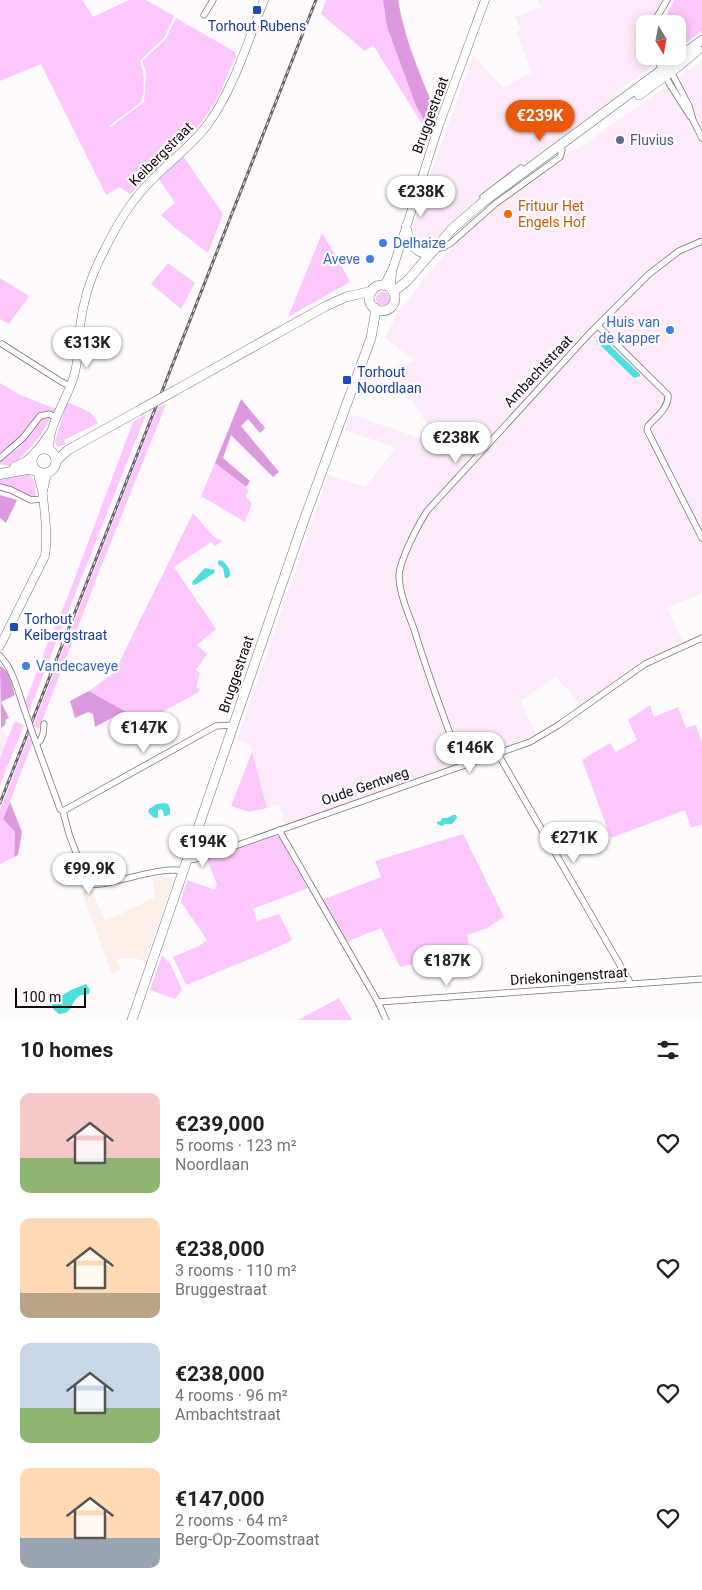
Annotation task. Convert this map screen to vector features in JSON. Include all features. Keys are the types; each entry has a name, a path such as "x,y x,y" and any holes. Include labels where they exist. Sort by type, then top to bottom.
{"highway":[{"path":"0,473 25,463 34,454"},
{"path":"0,473 26,469 40,472"}],"main road":[{"path":"433,252 493,201 667,70 702,40"},
{"path":"686,60 702,47"},
{"path":"389,289 407,281 452,229 471,212 646,81 678,65"},
{"path":"352,296 364,298 373,306 386,311 391,308 406,287 407,281"},
{"path":"53,455 68,450 336,300 372,290 378,286 389,289 395,297 394,303"},
{"path":"372,290 370,297 373,306"},
{"name":"Bruggestraat","path":"132,1020 330,446 370,338 375,315 373,306"},
{"name":"Bruggestraat","path":"370,338 383,313 386,311"},
{"path":"46,449 53,455 54,469 40,472 32,466 34,454 46,449"}],"street":[{"path":"204,15 213,0"},
{"name":"Keibergstraat","path":"34,454 42,446 52,429 75,372 80,325 85,300 101,256 138,194 195,140 215,114 233,79 264,0"},
{"name":"Bruggestraat","path":"389,289 393,268 439,125 485,0"},
{"path":"660,15 667,0"},
{"path":"686,61 702,52"},
{"path":"663,65 689,106 693,120 702,138"},
{"path":"666,65 667,70"},
{"path":"406,226 415,249 420,253 433,252"},
{"name":"Ambachtstraat","path":"462,766 425,665 401,591 399,577 412,539 427,511 598,326 659,265 679,251 702,241"},
{"path":"598,326 668,395 668,402 665,407 648,426 647,430 702,538"},
{"path":"2,344 70,386"},
{"path":"0,458 23,438 40,416 50,414 57,418"},
{"name":"Keibergstraat","path":"52,429 49,446 53,455"},
{"path":"0,646 45,556 46,539 40,472"},
{"path":"0,487 31,500 43,497"},
{"name":"Oude Gentweg","path":"188,860 201,858 498,754 540,737 645,664 702,638"},
{"path":"0,656 10,670 60,809 63,811 69,834 88,884 104,884 170,870 184,871"},
{"path":"36,743 40,741 43,734 44,724"},
{"path":"63,811 215,726 233,725"},
{"path":"498,754 632,984"},
{"path":"279,830 378,1002 386,1020"},
{"path":"193,846 201,851 211,853"},
{"name":"Driekoningenstraat","path":"378,1002 702,979"}],"shaded area":[{"path":"0,0 82,0 93,17 129,0 146,0 174,16 164,38 140,61 144,81 141,102 109,126 110,128 144,102 146,73 142,61 166,39 176,18 235,52 236,56 217,99 193,133 130,194 119,187 106,195 41,64 0,81"},
{"path":"326,0 383,0 387,27 416,106 431,133 430,137 373,45 365,51 321,14"},
{"path":"383,0 398,0 409,44 437,115 431,133 416,106 387,27"},
{"path":"538,0 662,0 655,15 636,15 636,65 653,65 617,92 619,96 487,191 428,247 419,246 416,242 413,228 473,55 503,88 532,72 516,32 521,30 515,17 541,7"},
{"path":"674,0 702,0 702,31 686,43 686,15 666,15"},
{"path":"702,61 702,593 667,608 683,642 640,662 580,705 556,676 521,701 536,735 285,825 279,804 267,808 250,744 237,740 328,475 365,487 396,448 345,430 350,414 420,438 432,432 392,368 414,360 385,338 397,314 424,278 454,245 505,199 569,152 579,148"},
{"path":"183,156 223,214 208,253 161,215 175,203 158,178"},
{"path":"322,233 350,282 288,317"},
{"path":"168,263 195,283 181,309 151,284"},
{"path":"0,278 29,296 9,324 0,319"},
{"path":"380,292 386,292 390,299 386,306 380,306 376,302 376,296"},
{"path":"0,383 20,395 56,409 53,413 47,411 39,412 20,439 0,455"},
{"path":"241,399 265,428 260,433 248,419 241,426 279,472 273,477 231,435 223,458 250,481 246,487 215,463"},
{"path":"67,402 90,412 98,423 64,440 66,444 57,447 55,442"},
{"path":"166,404 39,729 33,726 158,407"},
{"path":"146,414 29,711 25,703 50,637 67,599 133,422"},
{"path":"46,417 50,418 40,436 18,461 9,466 0,464 0,460 20,447 35,426"},
{"path":"215,463 249,490 246,497 252,503 245,522 201,496"},
{"path":"26,471 34,480 36,497 0,484 0,476"},
{"path":"0,495 17,500 6,523 0,518"},
{"path":"193,513 214,537 222,541 215,546 211,542 174,567 216,629 197,645 207,654 196,670 200,673 196,687 200,689 199,692 144,722 89,691 114,673"},
{"path":"0,666 6,671 15,695 1,702 9,718 6,719 5,725 1,728"},
{"path":"89,691 144,722 139,726 117,715 95,727 93,714 88,712 75,718 70,701"},
{"path":"650,705 654,717 678,707 686,728 696,725 702,743 702,824 691,828 685,810 611,838 582,760 610,743 616,752 637,740 628,720"},
{"path":"15,721 24,725 0,785 0,757"},
{"path":"0,727 8,738 0,757"},
{"path":"29,736 32,744 3,819 15,832 14,857 0,864 0,810"},
{"path":"252,752 267,808 249,812 231,806"},
{"path":"10,802 22,832 18,855 14,857 15,832 3,819"},
{"path":"463,834 504,917 487,928 467,935 470,951 400,967 381,928 346,942 322,900 381,877 375,861"},
{"path":"274,835 279,837 308,888 253,909 257,921 279,914 292,940 186,985 173,957 199,946 207,940 181,902 187,880 215,890 217,885 207,859"},
{"path":"152,877 170,878 172,884 145,962 135,958 117,960 121,970 112,974 82,892 91,889 105,921 154,898 155,892"},
{"path":"162,955 171,965 182,990 175,999 150,990"},
{"path":"339,998 352,1020 298,1020"}],"water":[{"path":"600,336 640,376 634,378 596,341"},
{"path":"220,560 229,569 230,576 227,578 225,578 223,568 218,564"},
{"path":"205,568 215,570 214,573 193,585 192,582"},
{"path":"157,804 168,804 170,814 164,816 161,809 158,811 157,818 148,812 149,809"},
{"path":"456,815 457,818 452,824 442,826 437,824 442,818"},
{"path":"86,984 90,990 89,994 78,997 69,1011 59,1014 53,1009 52,1002 71,990"}],"railway":[{"path":"0,803 316,0"}],"place":[{"name":"Torhout Rubens","path":"257,10"},
{"name":"Fluvius","path":"620,140"},
{"name":"Frituur Het Engels Hof","path":"508,214"},
{"name":"Delhaize","path":"383,243"},
{"name":"Aveve","path":"370,259"},
{"name":"Huis van de kapper","path":"670,330"},
{"name":"Torhout Noordlaan","path":"347,380"},
{"name":"Torhout Keibergstraat","path":"14,627"},
{"name":"Vandecaveye","path":"26,666"}]}
